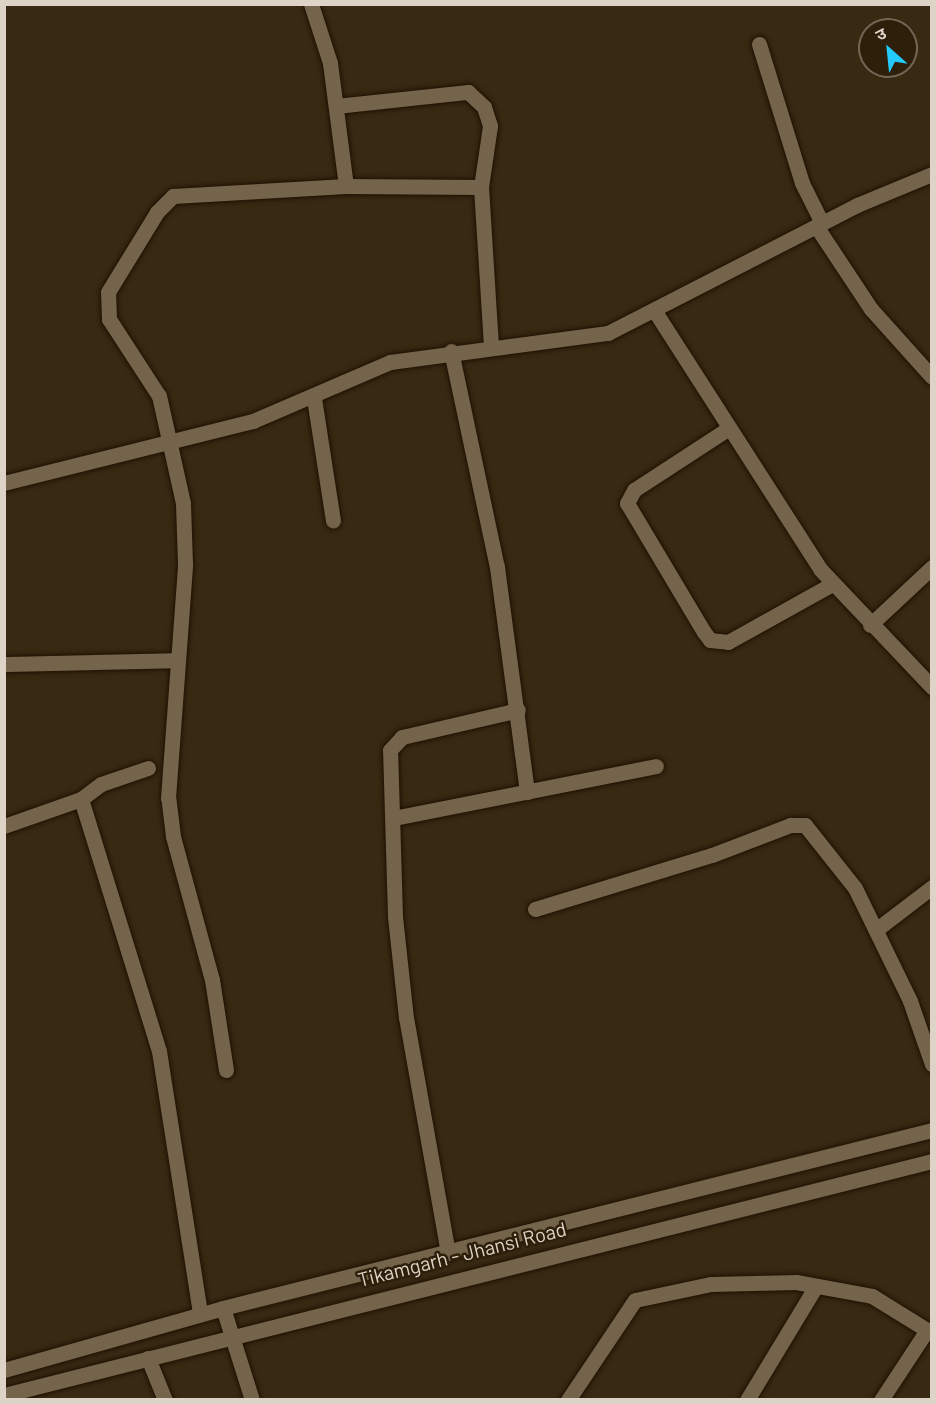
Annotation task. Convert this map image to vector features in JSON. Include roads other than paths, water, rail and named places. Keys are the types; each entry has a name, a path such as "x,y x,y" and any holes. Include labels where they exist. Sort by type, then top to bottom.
{"street":[{"path":"310,4 330,63 346,186"},
{"path":"759,44 793,155 819,225 884,326 932,377"},
{"path":"336,106 468,92 484,107 490,126 481,187 491,347"},
{"path":"4,483 253,421 314,398 390,362 451,351 608,333 819,225 932,174"},
{"path":"226,1070 212,980 173,836 168,798 186,531 172,440 159,396 116,333 106,305 157,212 183,194 346,186 481,187"},
{"path":"654,310 832,584 932,687"},
{"path":"451,351 480,467 518,711 528,792"},
{"path":"314,398 333,521"},
{"path":"729,428 634,490 627,502 704,632 710,640 728,642 832,584"},
{"path":"870,625 932,567"},
{"path":"4,664 177,660"},
{"path":"448,1253 406,1018 395,916 394,818 390,750 394,740 518,711"},
{"path":"394,818 656,766"},
{"path":"4,826 81,799 101,784 148,768"},
{"path":"81,799 159,1051 200,1314"},
{"path":"535,909 799,823 812,830 844,870 877,929 910,1001 932,1064"},
{"path":"877,929 932,887"},
{"path":"4,1370 223,1308 932,1130"},
{"name":"Tikamgarh - Jhansi Road","path":"4,1395 932,1161"},
{"path":"568,1400 634,1300 711,1284 816,1286 872,1296 929,1331 880,1400"},
{"path":"747,1400 816,1286"},
{"path":"223,1308 252,1400"},
{"path":"148,1358 165,1400"}]}
